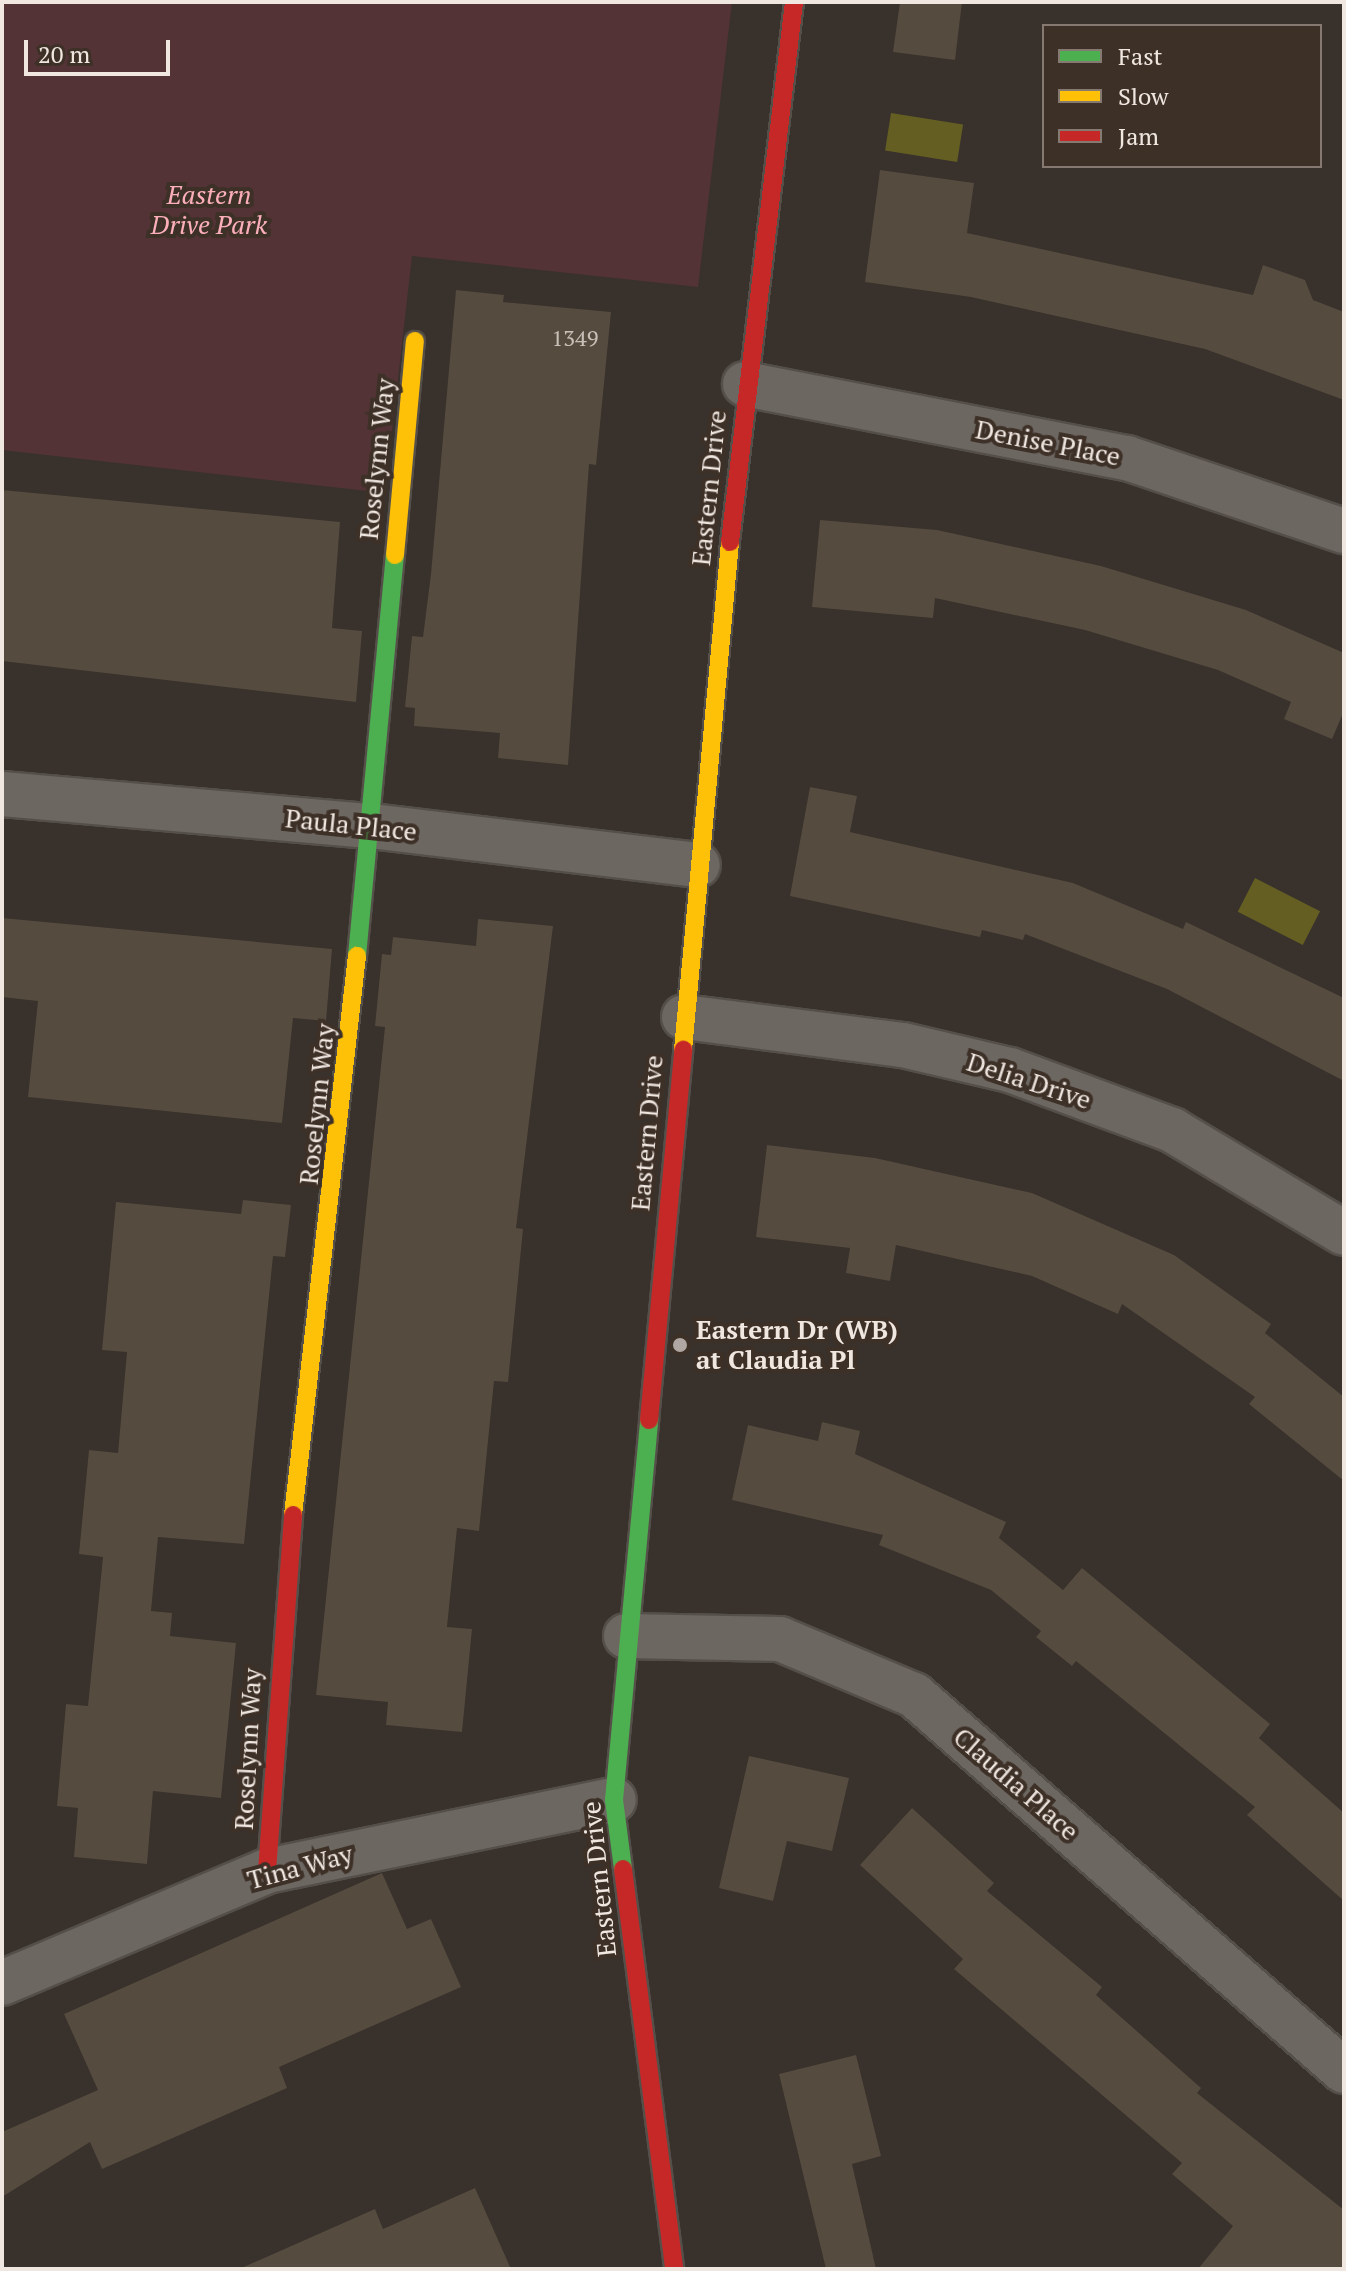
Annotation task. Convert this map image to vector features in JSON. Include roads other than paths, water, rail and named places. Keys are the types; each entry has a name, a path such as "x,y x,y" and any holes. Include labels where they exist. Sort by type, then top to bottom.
{"street":[{"name":"Eastern Drive","path":"674,2269 614,1800 626,1636 745,384 794,2"},
{"name":"Roselynn Way","path":"267,1871 282,1603 337,1166 415,341"},
{"name":"Denise Place","path":"745,384 1127,458 1344,531"},
{"name":"Paula Place","path":"2,794 371,826 698,865"},
{"name":"Delia Drive","path":"684,1017 903,1045 1010,1070 1172,1130 1344,1233"},
{"name":"Claudia Place","path":"626,1636 780,1639 914,1695 1344,2071"},
{"name":"Tina Way","path":"2,1983 267,1871 614,1800"}],"place":[{"name":"Eastern Dr (WB) at Claudia Pl","path":"680,1345"}],"park label":[{"name":"Eastern Drive Park","path":"209,210"}]}
